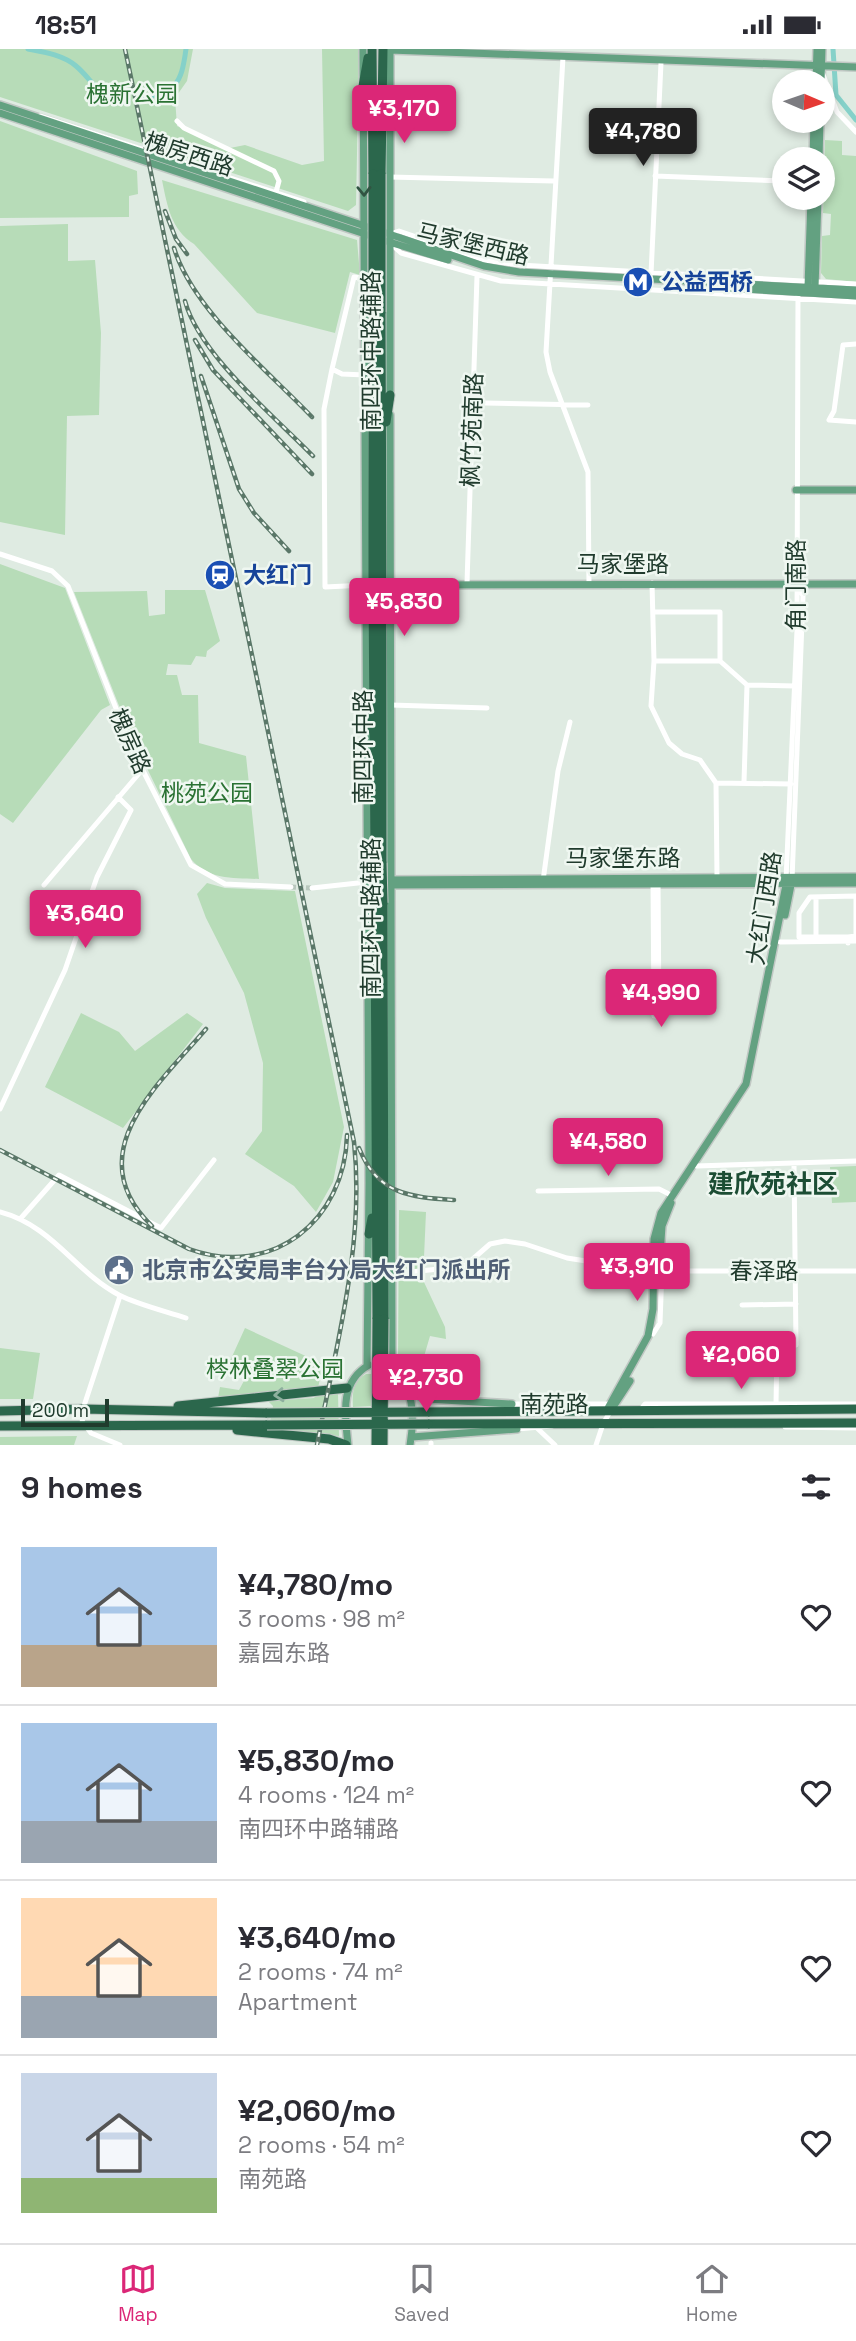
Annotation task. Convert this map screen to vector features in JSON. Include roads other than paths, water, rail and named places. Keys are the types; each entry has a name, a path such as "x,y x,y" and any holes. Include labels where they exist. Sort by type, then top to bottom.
{"highway":[{"path":"363,86 371,49"},
{"name":"南四环中路","path":"371,49 381,175"},
{"path":"387,53 390,114"},
{"name":"南四环中路","path":"378,866 383,730 373,414 387,53"},
{"name":"南四环中路","path":"376,1445 383,1174 383,1061 374,746 382,451 377,312"},
{"path":"365,376 373,414"},
{"path":"382,451 390,395"},
{"path":"366,710 374,746"},
{"path":"383,730 391,747"},
{"name":"南四环中路","path":"379,902 375,1189 383,1445"},
{"path":"383,1061 390,1031"},
{"path":"368,1079 375,1137"},
{"path":"383,1174 390,1213"},
{"path":"369,1234 375,1189"},
{"path":"149,1409 347,1388"},
{"path":"513,1404 539,1411"},
{"name":"南苑路","path":"0,1409 149,1409 267,1413 856,1406"},
{"name":"南苑路","path":"6,1428 685,1423 856,1426"},
{"path":"150,1425 170,1429 237,1430 287,1440 329,1439 347,1445"}],"main road":[{"name":"南四环中路辅路","path":"363,49 365,376 377,585 391,705 391,747 378,866 368,883 367,1366"},
{"path":"819,49 820,70"},
{"path":"387,53 856,69"},
{"path":"563,59 821,67"},
{"name":"槐房西路","path":"0,105 33,120 389,238"},
{"name":"槐房西路","path":"0,113 33,120"},
{"name":"南四环中路辅路","path":"390,114 381,175 389,238 390,395 366,710 378,866 390,882 392,1366"},
{"path":"811,210 811,284"},
{"path":"811,284 817,210"},
{"name":"马家堡西路","path":"389,238 501,274 797,295 856,293"},
{"name":"马家堡西路","path":"550,277 811,284 856,293"},
{"path":"796,490 856,490"},
{"name":"马家堡路","path":"377,585 856,584"},
{"name":"马家堡东路","path":"656,881 717,877 856,883"},
{"name":"马家堡东路","path":"368,883 789,881 856,877"},
{"name":"大红门西路","path":"609,1408 646,1354 664,1213 751,1086 780,942 789,881"},
{"name":"大红门西路","path":"657,1272 653,1240 671,1195 746,1084 789,881"},
{"path":"347,1445 347,1388 358,1372 367,1366 392,1366 402,1376 410,1392 411,1441 517,1429"},
{"path":"410,1392 427,1399 513,1404"}],"street":[{"path":"563,59 554,181 547,361 588,472 589,584"},
{"path":"651,274 661,63"},
{"path":"821,67 837,112 856,132"},
{"path":"33,120 57,120 276,193 334,220"},
{"path":"177,121 184,128 274,171 279,181 276,193"},
{"path":"381,175 554,181"},
{"path":"656,176 772,181"},
{"name":"马家堡西路","path":"550,277 399,231 389,238 401,253 477,276 550,277 651,274 856,285"},
{"name":"枫竹苑南路","path":"467,583 477,276"},
{"path":"365,279 354,277 324,409 325,587 377,585"},
{"name":"马家堡西路","path":"797,295 856,302"},
{"name":"角门南路","path":"789,881 797,584 797,295"},
{"path":"856,344 843,345 834,411 829,421 856,422"},
{"path":"332,369 342,374 365,376"},
{"path":"485,403 588,405"},
{"name":"槐房路","path":"0,554 52,571 68,586 142,770 194,869 225,884 291,887"},
{"path":"652,583 654,661 651,706 669,743 682,754 700,760 716,783 717,877"},
{"name":"大红门西路","path":"789,881 803,596 797,584"},
{"path":"653,612 720,612 720,661"},
{"path":"654,661 720,661 747,685 795,686"},
{"path":"744,782 747,685"},
{"path":"391,705 487,708"},
{"path":"543,881 558,771 570,722"},
{"path":"44,885 142,770"},
{"path":"716,783 791,785"},
{"path":"0,1109 65,970 97,877 131,810 118,797"},
{"path":"656,881 659,1016 654,1016 656,881"},
{"path":"312,888 368,883"},
{"path":"833,884 833,896"},
{"path":"780,942 848,940 856,936 856,896 833,896 810,897 799,913 799,937 816,937 848,940 856,941"},
{"path":"816,897 816,937"},
{"path":"21,1218 59,1175 161,1228 214,1160"},
{"path":"696,1167 856,1161"},
{"path":"776,1404 777,1347 796,1345 794,1164"},
{"path":"538,1191 659,1189 671,1195"},
{"path":"0,1212 21,1218 44,1232 120,1296 186,1318"},
{"name":"春泽路","path":"391,1275 459,1269 468,1266 491,1247 505,1244 566,1260 657,1272 856,1273"},
{"path":"120,1296 83,1409 84,1428 120,1445"},
{"path":"742,1305 796,1304"},
{"path":"513,1404 609,1408 596,1445"},
{"path":"641,1410 645,1404 856,1406"},
{"path":"685,1423 700,1427"},
{"path":"517,1429 538,1429 558,1424"},
{"path":"603,1424 609,1427 782,1425"},
{"path":"84,1428 170,1429"},
{"path":"538,1429 555,1445"}],"waterway":[{"path":"28,49 65,59 76,66 105,95 119,102 128,102"},
{"path":"140,99 162,93 175,85 182,71 186,49"},
{"path":"833,49 836,95 856,120"}],"tunnel":[{"path":"291,887 312,888"}],"railway":[{"path":"125,49 354,1142 356,1219 352,1257 317,1445"},
{"path":"165,211 176,239 187,254"},
{"path":"174,248 197,294 214,316 312,417"},
{"path":"185,301 205,342 221,363 313,456"},
{"path":"195,340 213,370 312,474"},
{"path":"201,376 239,489 254,513 289,551"},
{"path":"152,1226 131,1199 122,1173 124,1147 133,1121 148,1097 206,1029"},
{"path":"0,1150 189,1249 220,1256 248,1256 275,1249 298,1235 318,1217 333,1193 343,1166 347,1135"},
{"path":"359,1148 376,1176 397,1191 454,1200"}],"place":[{"name":"公益西桥","path":"638,282"},
{"name":"大红门","path":"220,575"},
{"name":"北京市公安局丰台分局大红门派出所","path":"119,1270"}],"district":[{"name":"建欣苑社区","path":"773,1184"}],"park label":[{"name":"槐新公园","path":"132,94"},
{"name":"桃苑公园","path":"207,793"},
{"name":"梣林叠翠公园","path":"275,1369"}]}
